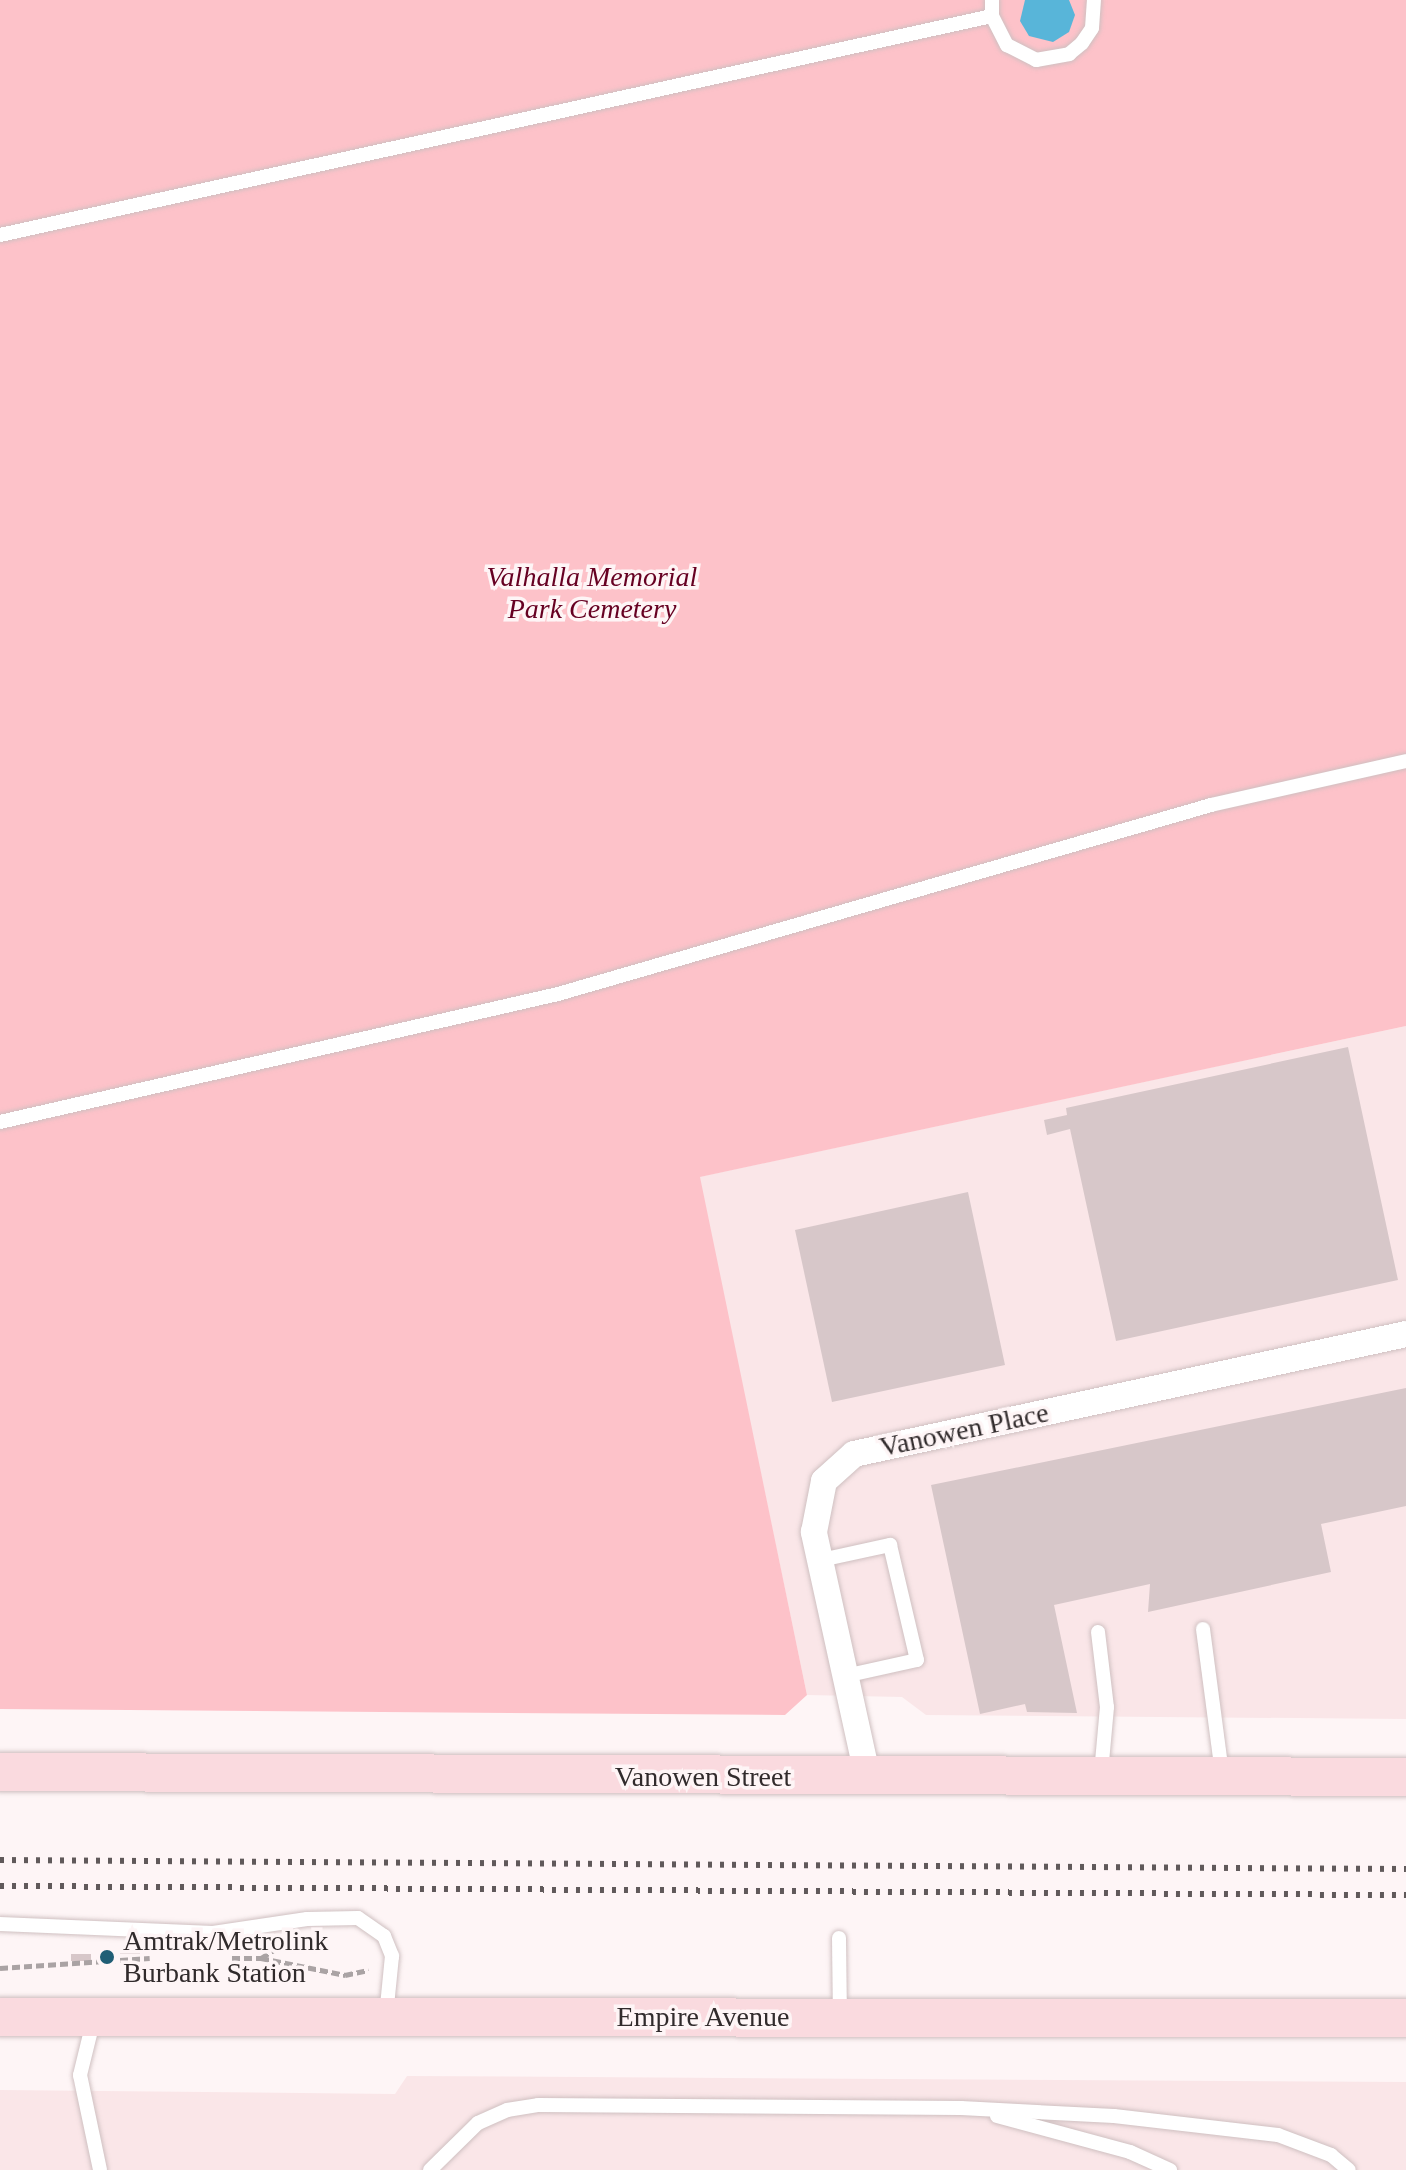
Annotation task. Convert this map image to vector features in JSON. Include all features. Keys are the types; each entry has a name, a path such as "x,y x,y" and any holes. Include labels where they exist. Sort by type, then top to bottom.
{"main road":[{"name":"Vanowen Street","path":"0,1772 764,1778 867,1774 1406,1777"},
{"name":"Empire Avenue","path":"0,2017 1406,2018"}],"street":[{"name":"Vanowen Place","path":"867,1774 814,1532 824,1481 854,1454 1406,1334"}],"lane":[{"path":"992,0 992,16 1007,45 1028,57 1052,59 1082,43 1092,28 1094,0"},
{"path":"0,235 992,16"},
{"path":"0,1122 558,994 1211,805 1406,761"},
{"path":"821,1560 890,1545 917,1660 845,1676"},
{"path":"1203,1629 1223,1778"},
{"path":"1098,1632 1107,1707 1101,1777"},
{"path":"0,1924 213,1933 307,1919 358,1918 384,1936 392,1956 386,2017"},
{"path":"839,1938 840,2017"},
{"path":"94,2018 80,2075 100,2170"},
{"path":"430,2170 478,2123 507,2110 538,2105 961,2108 1114,2116 1278,2135 1331,2155 1349,2170"},
{"path":"961,2108 1130,2152 1170,2170"}],"path":[{"path":"261,1958 287,1942"},
{"path":"219,1958 261,1958 345,1975 371,1970 378,1955"},
{"path":"0,1968 162,1958"}],"shaded area":[{"path":"1406,1026 1406,1719 926,1715 902,1697 807,1695 699,1177"},
{"path":"407,2076 1406,2082 1406,2170 0,2170 0,2090 395,2094"}],"green space":[{"name":"Valhalla Memorial Park Cemetery","path":"0,0 1406,0 1406,1026 700,1177 807,1695 785,1715 0,1709"}],"water":[{"path":"1025,0 1069,0 1075,15 1069,32 1053,42 1029,36 1020,21"}],"building":[{"path":"1348,1047 1398,1280 1116,1341 1070,1129 1047,1135 1044,1120 1067,1115 1066,1108"},
{"path":"968,1192 1005,1365 832,1402 795,1230"},
{"path":"1406,1388 1406,1506 1321,1524 1331,1572 1148,1612 1150,1584 1054,1605 1077,1713 1027,1712 1025,1704 980,1714 931,1485"},
{"path":"120,1948 140,1948 140,1954 120,1954"},
{"path":"71,1954 91,1954 91,1961 71,1961"}],"railway":[{"path":"0,1860 1406,1869"},
{"path":"0,1886 1406,1895"}],"place":[{"name":"Amtrak/Metrolink Burbank Station","path":"107,1957"}]}
